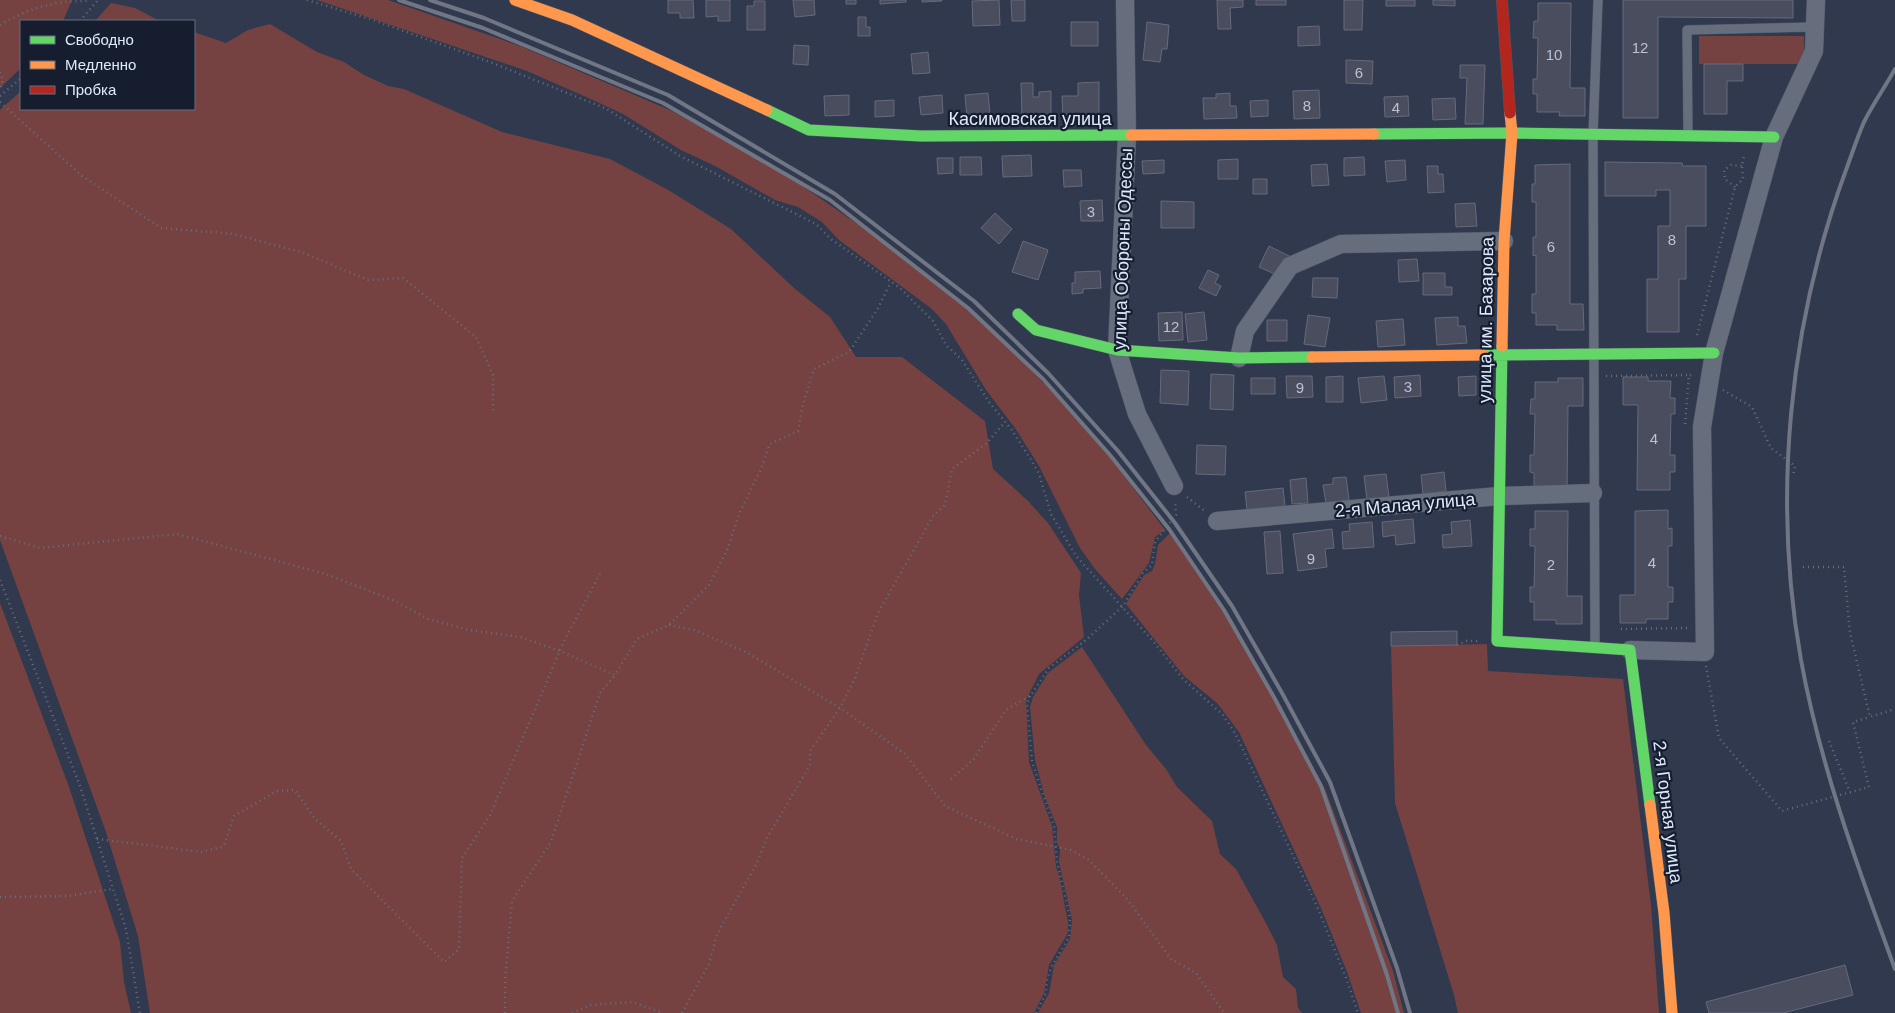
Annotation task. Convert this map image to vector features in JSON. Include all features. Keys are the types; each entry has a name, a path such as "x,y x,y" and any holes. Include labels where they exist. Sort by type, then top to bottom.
{"street":[{"name":"Касимовская улица","path":"515,0 572,20 808,130 921,136 1512,133 1774,138"},
{"name":"улица Обороны Одессы","path":"1125,0 1127,136 1117,350 1137,414 1174,486"},
{"name":"улица им. Базарова","path":"1502,0 1512,133 1504,241 1497,641 1596,648"},
{"path":"1596,648 1705,652 1702,427 1714,353 1774,138 1814,51 1816,0"},
{"path":"1239,358 1245,331 1290,266 1341,244 1504,241"},
{"path":"1018,314 1036,330 1117,350 1239,358 1714,353"},
{"name":"2-я Малая улица","path":"1217,522 1499,496 1593,493"},
{"name":"2-я Горная улица","path":"1630,650 1664,912 1672,1013"}],"lane":[{"path":"1596,648 1593,493 1593,135 1598,0"},
{"path":"1688,136 1687,30 1815,27"}],"path":[{"path":"0,25 18,14 34,8 89,0"},
{"path":"81,20 98,0"},
{"path":"307,0 373,20 498,65 606,109 680,156 816,224 831,239 891,282 933,321 946,345 962,360 1039,474 1051,514 1076,556 1123,606 1183,679 1223,715 1235,733 1316,904 1358,1013"},
{"path":"0,72 2,80 0,89"},
{"path":"0,96 20,79"},
{"path":"0,102 82,176 161,228 234,234 304,253 368,280 403,278 476,337 493,375 494,414"},
{"path":"1692,353 1735,186 1743,179 1742,166 1749,137"},
{"path":"1735,186 1725,180 1724,170 1731,165 1742,166"},
{"path":"506,1013 505,980 512,901 550,842 600,693 615,675 637,639 669,625 709,585 728,550 740,512 761,469 770,444 798,431 803,404 814,369 850,352 877,310 891,282"},
{"path":"1593,376 1689,375"},
{"path":"1709,383 1752,408 1771,448 1795,466 1793,476"},
{"path":"682,1013 709,964 717,934 756,865 767,838 810,765 810,751 824,728 840,708 856,678 878,613 933,516 945,505 952,469 987,443 1005,422"},
{"path":"1174,486 1217,522"},
{"path":"1036,1013 1046,993 1047,979 1052,966 1065,945 1070,931 1069,905 1061,882 1054,826 1032,762 1027,703 1049,668 1086,640 1123,606 1142,573 1152,565 1155,542 1176,515 1174,486"},
{"path":"0,536 40,548 177,534 326,574 396,601 428,619 469,630 520,637 560,651 615,675"},
{"path":"1803,567 1844,567 1850,633 1870,717"},
{"path":"97,839 202,852 224,846 234,816 277,791 295,790 315,818 341,841 350,869 444,962 459,949 462,858 490,815 560,651 600,574"},
{"path":"0,580 80,786 126,929 140,1013"},
{"path":"669,625 694,630 746,652 840,708 905,754 945,806 1016,840 1071,850 1089,860 1127,899 1171,960 1196,973 1224,1013"},
{"path":"1595,629 1688,628"},
{"path":"1706,672 1720,738 1782,811 1869,787 1854,722 1895,709"},
{"path":"951,779 973,760 1006,710 1031,695"},
{"path":"1829,741 1850,792"},
{"path":"0,897 67,896 113,890"},
{"path":"572,1013 591,1005 632,1002 663,1013"}],"shaded area":[{"path":"0,0 72,0 63,20 20,20 20,69 0,88"},
{"path":"317,0 388,0 520,46 672,111 785,174 872,234 960,303 1009,348 1062,402 1116,465 1165,530 1155,537 1149,563 1122,599 1095,569 1080,548 1039,466 1015,428 986,390 946,324 932,309 839,240 822,222 798,207 775,200 717,167 681,150 623,114 593,100 527,71"},
{"path":"111,3 135,8 158,20 96,20"},
{"path":"270,24 317,52 344,62 364,75 388,86 404,89 502,132 610,159 670,191 731,229 794,288 830,317 856,357 902,357 985,421 993,469 1028,501 1048,523 1081,573 1079,595 1084,637 1039,674 1026,700 1029,762 1052,826 1056,867 1068,922 1068,933 1049,965 1044,993 1034,1013 150,1013 138,936 106,832 0,540 0,110 20,92 20,110 195,110 195,32 226,43 248,30"},
{"path":"1699,36 1804,36 1804,64 1699,64"},
{"path":"1170,533 1206,581 1242,638 1325,789 1393,971 1404,1013 1361,1013 1347,972 1321,908 1239,732 1217,703 1184,676 1126,604 1144,575 1152,571 1158,545"},
{"path":"0,603 68,784 120,942 124,982 131,1013 0,1013"},
{"path":"1487,644 1488,671 1623,679 1651,905 1659,1013 1458,1013 1395,803 1391,646"},
{"path":"1082,647 1146,745 1166,769 1177,787 1212,821 1220,854 1236,869 1267,925 1277,945 1283,977 1296,989 1298,1008 1302,1013 1038,1013 1049,993 1054,965 1070,939 1072,920 1059,862 1060,850 1057,843 1057,827 1045,797 1035,760 1030,707 1033,697 1048,673"}],"building":[{"path":"668,0 693,0 694,18 680,18 680,13 668,13"},
{"path":"706,0 730,0 730,21 718,21 718,16 706,17"},
{"path":"793,0 814,0 815,15 795,17"},
{"path":"846,0 856,0 856,4 846,4"},
{"path":"880,0 906,0 906,2 880,4"},
{"path":"922,0 942,0 942,1 922,2"},
{"path":"999,0 1000,25 973,26 972,1"},
{"path":"1011,0 1025,0 1025,21 1012,21"},
{"path":"1217,0 1243,0 1243,7 1230,8 1231,29 1218,29"},
{"path":"1256,0 1286,0 1286,5 1256,5"},
{"path":"1344,0 1363,0 1362,30 1344,30"},
{"path":"1386,0 1415,0 1415,6 1386,6"},
{"path":"1433,0 1455,0 1455,6 1433,5"},
{"path":"1623,0 1793,0 1793,18 1658,17 1658,118 1623,118"},
{"path":"754,1 765,1 765,30 747,30 747,6 754,6"},
{"path":"1538,3 1571,3 1570,88 1585,88 1585,116 1559,116 1560,112 1537,112 1537,94 1533,94 1533,79 1537,79 1538,38 1533,38 1534,21 1538,21"},
{"path":"858,17 866,17 866,27 870,27 870,36 858,36"},
{"path":"1071,22 1098,22 1098,46 1071,46"},
{"path":"1147,22 1169,25 1167,49 1162,49 1160,62 1143,60"},
{"path":"1319,26 1320,45 1298,46 1298,27"},
{"path":"794,45 809,46 808,65 793,64"},
{"path":"928,52 930,73 913,74 911,54"},
{"path":"1346,60 1373,61 1372,84 1346,83"},
{"path":"1704,64 1743,64 1743,81 1727,81 1727,114 1704,114"},
{"path":"1460,65 1485,65 1483,124 1465,124 1467,78 1460,78"},
{"path":"1099,82 1099,117 1063,118 1062,96 1078,96 1078,83"},
{"path":"1021,83 1033,83 1033,97 1039,97 1039,92 1051,91 1051,116 1022,117"},
{"path":"1319,90 1320,118 1294,119 1293,91"},
{"path":"988,93 990,114 967,117 965,95"},
{"path":"1230,93 1230,106 1236,106 1237,118 1204,119 1203,98 1216,98 1216,94"},
{"path":"849,95 849,115 825,116 824,96"},
{"path":"942,95 943,113 921,115 919,97"},
{"path":"1408,96 1409,116 1385,117 1384,97"},
{"path":"1455,98 1456,119 1433,120 1432,99"},
{"path":"894,100 894,116 875,117 875,101"},
{"path":"1268,100 1268,116 1251,117 1250,101"},
{"path":"1031,155 1032,176 1003,177 1002,156"},
{"path":"960,157 981,157 982,175 960,175"},
{"path":"1364,157 1365,175 1344,176 1344,158"},
{"path":"937,158 953,158 953,173 938,174"},
{"path":"1238,159 1238,179 1218,179 1218,160"},
{"path":"1164,160 1164,173 1143,174 1142,161"},
{"path":"1405,160 1406,180 1387,182 1385,161"},
{"path":"1605,162 1682,163 1683,166 1706,166 1706,226 1686,226 1686,279 1679,279 1679,332 1647,332 1647,279 1658,279 1658,226 1670,226 1670,190 1656,190 1656,196 1605,196"},
{"path":"1327,164 1329,185 1312,186 1311,165"},
{"path":"1570,164 1570,304 1583,304 1584,330 1557,330 1557,325 1536,325 1536,313 1532,313 1532,294 1536,294 1536,255 1533,256 1533,237 1536,237 1536,202 1532,202 1532,184 1535,184 1535,165"},
{"path":"1427,166 1438,166 1438,174 1443,174 1444,192 1428,193"},
{"path":"1063,170 1081,170 1082,186 1064,187"},
{"path":"1253,179 1267,179 1267,194 1253,194"},
{"path":"1102,200 1103,221 1081,221 1080,201"},
{"path":"1161,201 1194,202 1194,228 1161,228"},
{"path":"1475,203 1477,226 1456,227 1455,204"},
{"path":"995,213 1012,229 999,244 981,228"},
{"path":"1023,241 1048,250 1038,280 1012,272"},
{"path":"1269,246 1291,257 1277,275 1259,267"},
{"path":"1417,259 1419,281 1399,282 1398,260"},
{"path":"1208,270 1219,275 1215,283 1221,286 1216,296 1199,288"},
{"path":"1100,271 1101,288 1083,289 1083,293 1072,294 1075,272"},
{"path":"1423,273 1445,273 1445,287 1452,287 1452,295 1423,295"},
{"path":"1313,278 1338,278 1337,298 1312,297"},
{"path":"1182,312 1183,340 1159,341 1158,313"},
{"path":"1204,312 1207,340 1188,342 1185,314"},
{"path":"1308,315 1330,318 1325,347 1304,344"},
{"path":"1458,317 1458,326 1465,326 1467,343 1437,345 1435,318"},
{"path":"1403,319 1405,345 1378,347 1376,321"},
{"path":"1267,320 1287,320 1287,341 1267,341"},
{"path":"1161,370 1189,371 1188,405 1160,403"},
{"path":"1211,374 1234,375 1233,410 1210,409"},
{"path":"1420,375 1421,396 1395,398 1394,377"},
{"path":"1286,376 1312,376 1313,397 1287,398"},
{"path":"1343,376 1343,402 1326,402 1326,377"},
{"path":"1384,376 1387,400 1361,403 1358,378"},
{"path":"1476,376 1476,395 1459,396 1458,377"},
{"path":"1623,377 1648,377 1648,381 1671,381 1670,398 1675,398 1675,414 1671,414 1670,455 1675,455 1675,472 1670,472 1670,490 1637,490 1638,405 1623,405"},
{"path":"1251,378 1275,378 1275,394 1251,394"},
{"path":"1558,378 1583,378 1583,406 1568,406 1567,491 1534,491 1534,473 1530,472 1530,455 1534,455 1535,414 1530,414 1531,399 1535,399 1535,382 1558,382"},
{"path":"1197,445 1226,446 1225,475 1196,474"},
{"path":"1444,472 1446,491 1423,494 1421,475"},
{"path":"1386,474 1389,497 1367,499 1364,476"},
{"path":"1346,477 1349,500 1326,503 1323,485 1333,484 1333,478"},
{"path":"1306,478 1308,503 1292,504 1290,480"},
{"path":"1283,488 1285,506 1247,510 1245,492"},
{"path":"1668,510 1668,529 1672,528 1672,546 1668,546 1668,587 1673,587 1673,602 1668,602 1668,619 1646,619 1646,623 1620,623 1620,595 1635,595 1635,511"},
{"path":"1535,511 1568,511 1567,596 1582,596 1582,624 1556,624 1556,620 1534,620 1534,602 1530,602 1530,587 1534,587 1535,546 1530,546 1530,529 1535,529"},
{"path":"1413,519 1415,543 1396,545 1395,535 1383,537 1382,522"},
{"path":"1470,520 1472,546 1443,548 1442,535 1452,534 1451,522"},
{"path":"1372,522 1374,547 1343,549 1342,532 1350,531 1349,524"},
{"path":"1332,529 1334,548 1325,549 1327,567 1298,571 1293,534"},
{"path":"1280,531 1283,573 1267,574 1264,532"},
{"path":"1457,631 1457,645 1391,646 1391,632"},
{"path":"1845,965 1853,995 1783,1013 1709,1013 1706,1002"}],"railway":[{"path":"399,0 483,28 663,103 830,200 968,308 1043,379 1110,455 1169,529 1224,610 1275,699 1321,786 1387,975 1398,1013"},
{"path":"430,0 484,18 668,95 835,194 974,301 1048,373 1118,451 1175,523 1232,606 1282,693 1330,782 1397,968 1410,1013"},
{"path":"1895,69 1864,122 1827,229 1811,289 1799,350 1791,412 1787,474 1792,599 1809,699 1841,816 1895,969"}],"traffic: fast":[{"path":"767,110 809,130 921,136 1131,135"},
{"path":"1374,134 1512,133 1774,137"},
{"path":"1018,314 1036,330 1117,350 1239,358 1312,357"},
{"path":"1502,346 1497,641 1630,650 1650,805"},
{"path":"1483,355 1714,353"}],"traffic: slow":[{"path":"515,0 572,20 767,110"},
{"path":"1502,346 1504,241 1512,133 1510,113"},
{"path":"1131,135 1374,134"},
{"path":"1312,357 1483,355"},
{"path":"1650,805 1664,913 1672,1013"}],"traffic: jam":[{"path":"1502,0 1510,113"}]}
